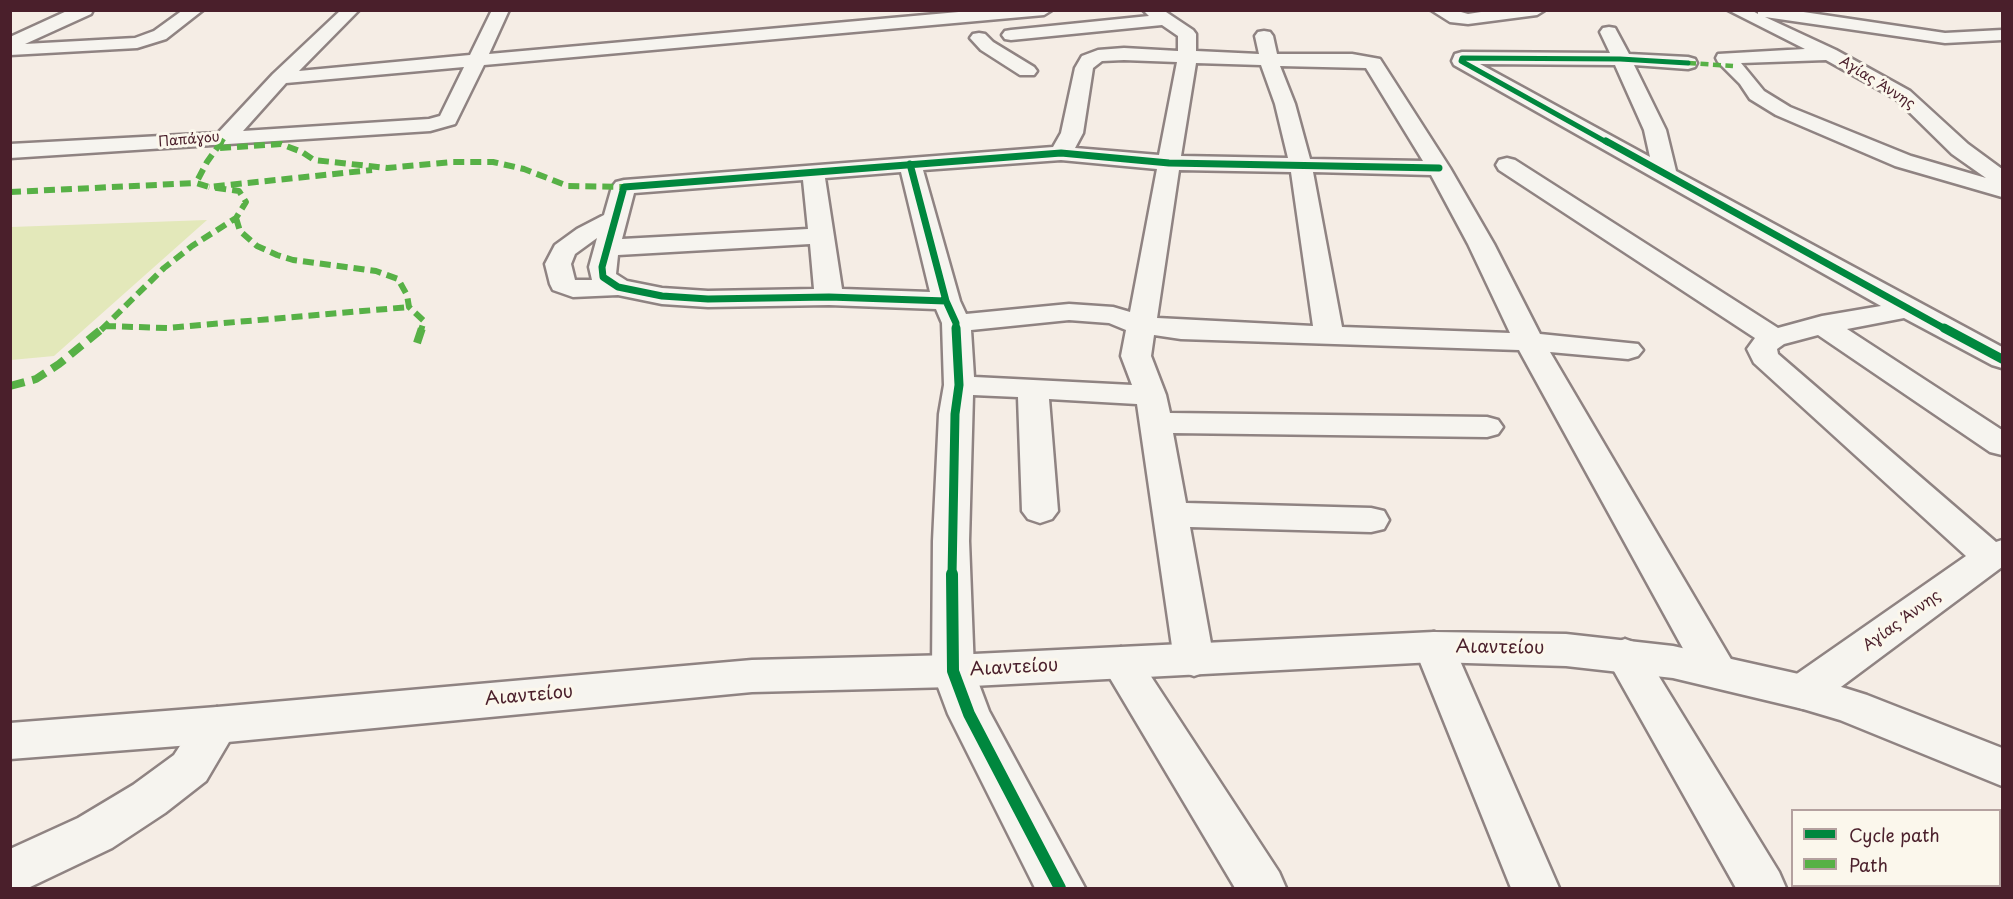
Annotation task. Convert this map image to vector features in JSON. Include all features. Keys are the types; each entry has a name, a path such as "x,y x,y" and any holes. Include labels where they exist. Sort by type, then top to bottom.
{"street":[{"path":"10,50 137,43 160,35 195,10"},
{"name":"Παπάγου","path":"10,151 224,139 280,78 351,10"},
{"path":"224,139 441,124 448,120 501,10"},
{"path":"280,78 476,62 961,14 1044,10"},
{"path":"1439,10 1456,18 1468,19 1537,10"},
{"name":"Αγίας Άννης","path":"1736,10 1829,54 1903,95 1960,149 2002,179"},
{"path":"1758,10 1945,38 2002,35"},
{"path":"10,45 29,34 80,12"},
{"path":"961,14 987,46 1027,71"},
{"path":"979,38 1158,15 1187,34 1187,58 1136,356 1154,409 1194,660"},
{"path":"1610,32 1620,60 1655,130 1665,173"},
{"path":"1266,48 1285,104 1301,166 1329,334"},
{"path":"1061,153 1072,133 1080,82 1089,60 1110,54 1187,58 1266,48 1373,63 1439,168 1481,244 1529,342 1717,672"},
{"path":"1829,54 1725,58 1748,80 1757,95 1783,111 1903,161 2002,190"},
{"path":"1688,63 1470,57 1462,58 1461,61 1908,309 2002,358"},
{"path":"618,287 603,277 602,267 624,187 1061,153 1169,163 1439,168"},
{"path":"910,164 951,311 959,385 955,414 951,541 953,671 969,714 1060,888"},
{"path":"1507,165 1774,338"},
{"path":"813,171 829,297"},
{"path":"614,220 586,234 564,250 558,258 563,284 573,289 618,287 662,296 708,299 829,297 951,311 1069,312 1113,315 1140,325 1181,330 1529,342 1628,350"},
{"path":"607,248 820,236"},
{"path":"1908,309 1822,325 1774,338 1767,341 1762,349 1764,357 1996,555"},
{"path":"1822,325 2002,445"},
{"path":"959,385 1033,390 1154,409 1487,427"},
{"path":"1033,390 1040,511"},
{"path":"1172,515 1371,520"},
{"name":"Αγίας Άννης","path":"1803,692 1996,555"},
{"path":"1434,647 1535,888"},
{"name":"Αιαντείου","path":"10,741 217,725 752,676 953,671 1434,647 1566,650 1625,655 1717,672 1803,692 1917,732 2002,767"},
{"path":"1625,655 1762,888"},
{"path":"1121,663 1262,888"},
{"path":"10,873 95,833 149,798 190,768 217,725"}],"green space":[{"path":"207,220 54,356 11,360 11,227"}],"marked path":[{"path":"1688,63 1733,66"},
{"path":"224,139 207,162 196,183 209,187 372,170"},
{"path":"220,148 281,144 302,152 314,160 387,168 453,162 493,162 524,169 568,186 624,187"},
{"path":"10,192 196,183"},
{"path":"10,386 36,379 59,364 94,337 164,268 192,246 236,218 246,202 239,191 209,187"},
{"path":"236,218 240,231 257,246 277,255 293,260 376,271 398,279 407,295 409,307 424,321 417,343"},
{"path":"105,326 167,328 409,307"}],"cycle path":[{"path":"1688,63 1620,59 1462,58 1461,61 2002,359"},
{"path":"946,301 829,297 708,299 662,296 618,287 603,277 602,267 624,187 1061,153 1169,163 1439,168"},
{"path":"910,164 946,301 956,323 959,385 955,414 951,541 953,671 969,714 1060,888"}]}
